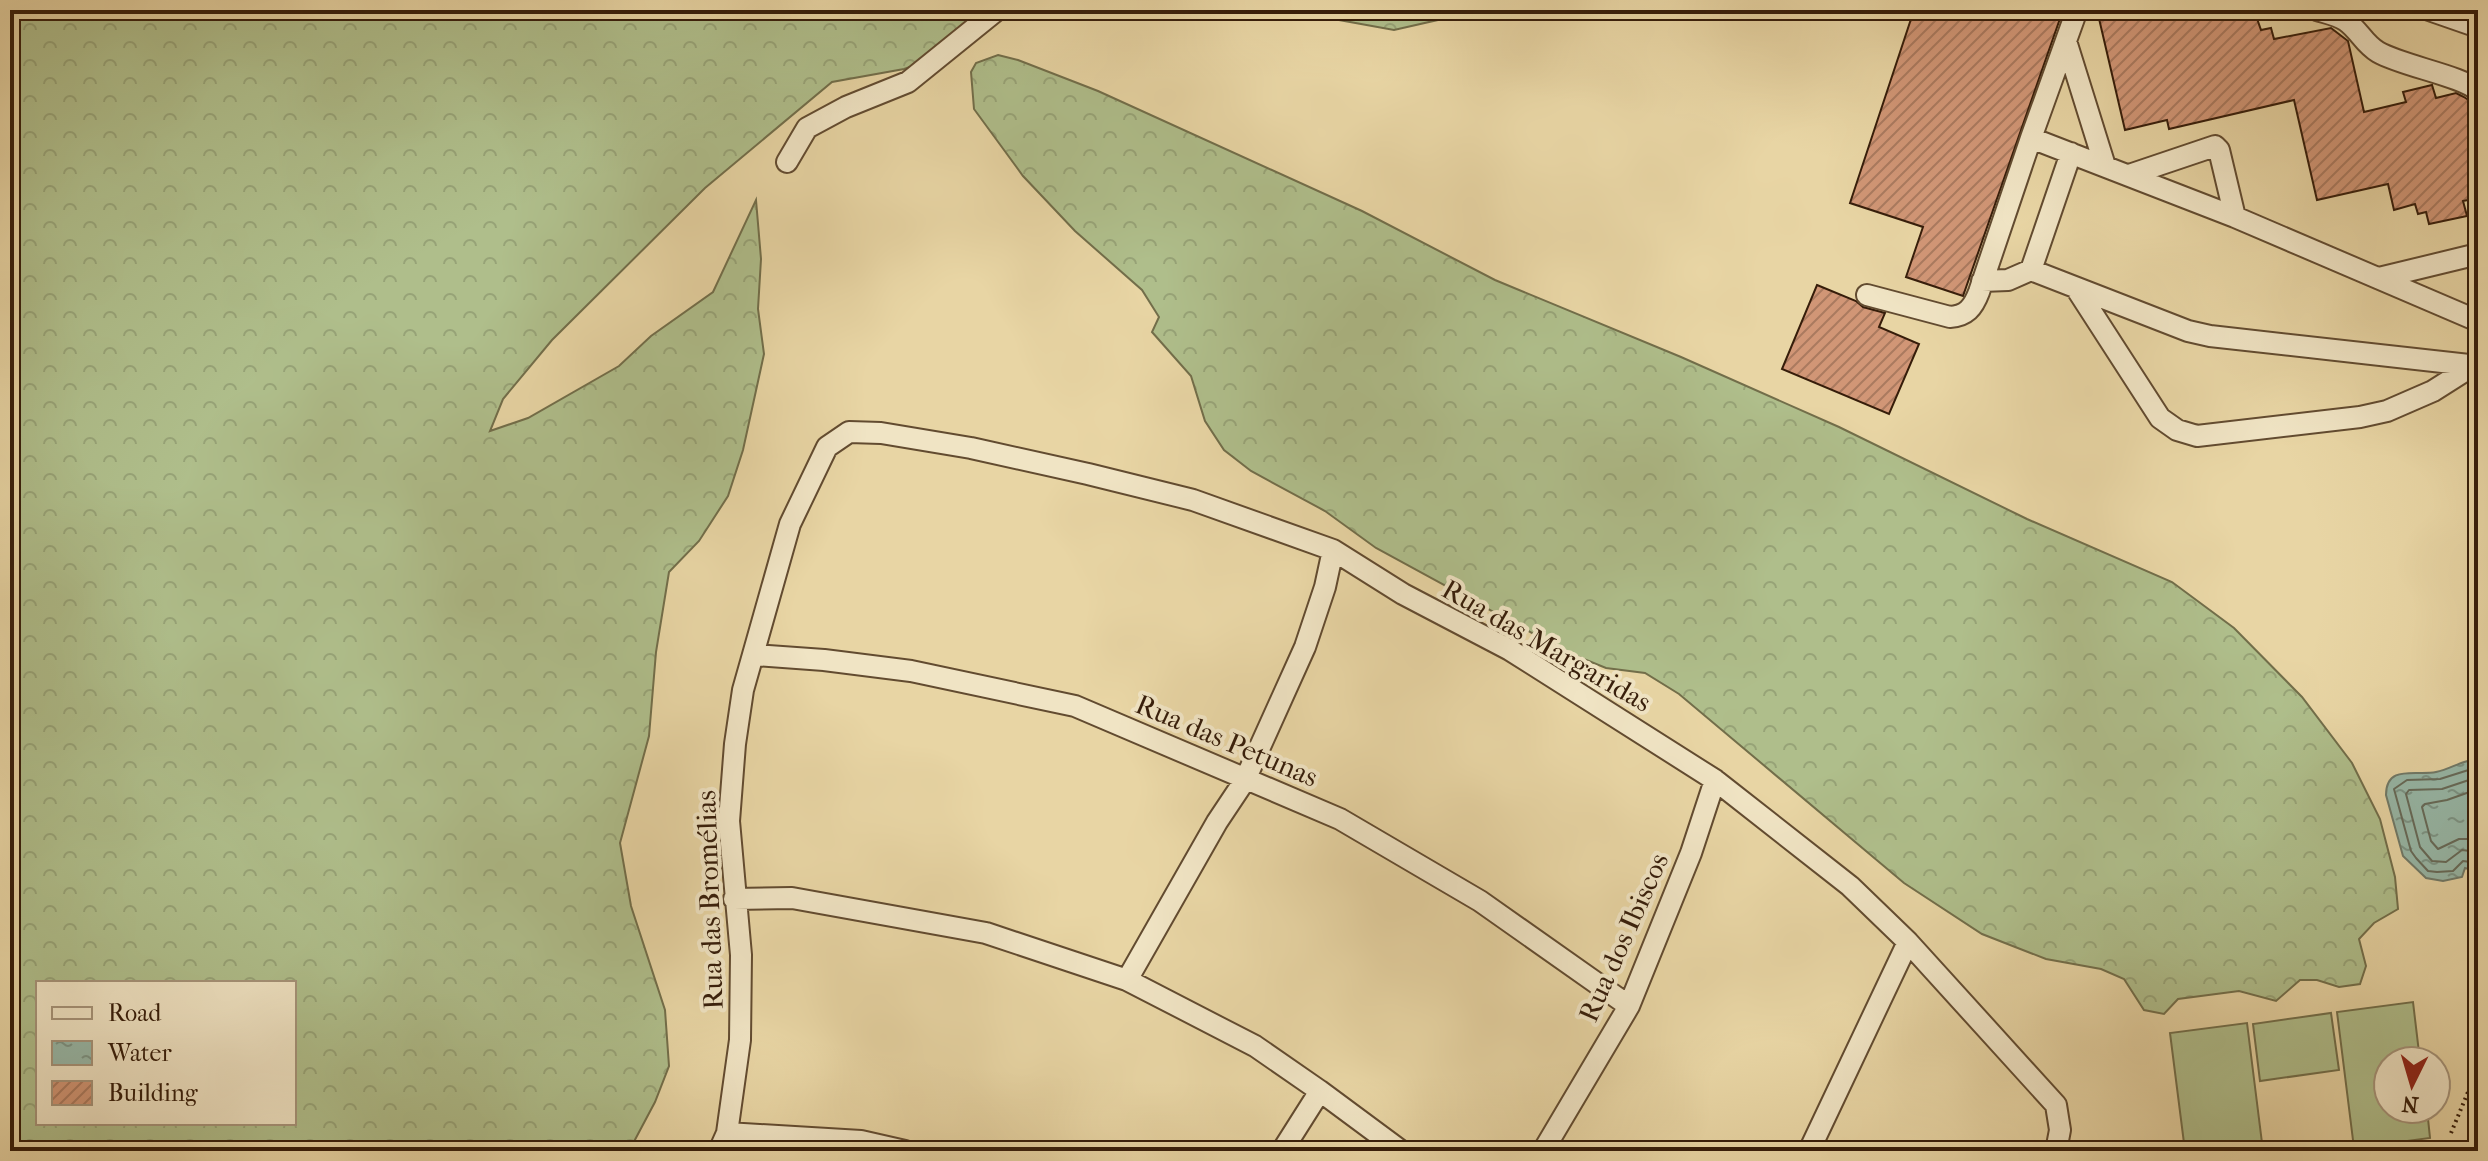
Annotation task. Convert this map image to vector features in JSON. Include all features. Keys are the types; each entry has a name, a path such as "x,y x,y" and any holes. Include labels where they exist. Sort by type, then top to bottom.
{"street":[{"path":"787,162 807,128 846,107 908,82 997,10"},
{"path":"1867,295 1950,317 1962,316 1975,302 2077,10"},
{"path":"2317,10 2348,22 2378,52 2467,84 2478,91"},
{"path":"2429,10 2478,27"},
{"path":"2066,41 2105,166"},
{"path":"2031,138 2235,217 2478,321"},
{"path":"2129,175 2215,146 2219,150 2235,217"},
{"path":"2031,270 2071,153"},
{"path":"2379,278 2478,254"},
{"path":"1982,281 2008,280 2031,270 2188,331 2210,336 2476,366"},
{"path":"2076,288 2160,418 2177,430 2197,436 2360,417 2387,411 2433,391 2476,366"},
{"name":"Rua das Margaridas","path":"849,432 881,433 971,448 1193,500 1333,550 1403,594 1510,650 1715,780 1850,886 1908,942 2056,1105 2060,1130 2056,1151"},
{"name":"Rua das Bromélias","path":"723,1142 740,1040 741,955 729,821 743,690 790,524 827,447 849,432"},
{"path":"1127,980 1217,822 1245,780 1305,647 1325,587 1333,550"},
{"name":"Rua das Petunas","path":"754,655 911,671 1075,706 1340,819 1480,901 1629,1006"},
{"name":"Rua dos Ibiscos","path":"1543,1151 1629,1006 1691,853 1715,780"},
{"path":"734,899 792,898 986,933 1127,980 1255,1046 1401,1151"},
{"path":"1809,1151 1908,942"},
{"path":"1282,1151 1320,1091"},
{"path":"723,1142 861,1141 905,1151"}],"path":[{"path":"2451,1133 2478,1068"}],"green space":[{"path":"10,10 979,10 931,60 904,69 832,82 705,188 552,340 503,399 490,431 528,418 619,366 651,336 713,292 756,200 761,259 758,309 764,354 743,450 728,496 699,541 669,572 656,652 649,736 620,843 631,906 665,1010 669,1066 655,1102 629,1151 10,1151"},
{"path":"1312,10 1447,10 1442,19 1394,30 1339,20"},
{"path":"998,55 1098,91 1362,211 1495,280 1839,427 2027,519 2172,582 2234,628 2302,697 2352,763 2380,819 2395,877 2398,909 2374,923 2359,939 2366,966 2360,984 2339,987 2317,980 2300,980 2276,1001 2239,991 2178,999 2164,1014 2144,1010 2124,979 2101,969 2046,959 1982,934 1904,883 1679,694 1645,673 1606,668 1569,653 1376,548 1325,511 1251,471 1224,450 1205,421 1191,376 1152,332 1159,317 1142,290 1075,231 1023,176 974,109 971,72 976,63"},
{"path":"2413,1002 2418,1045 2372,1045 2372,1125 2429,1125 2430,1138 2354,1148 2337,1012"},
{"path":"2331,1013 2339,1070 2260,1081 2253,1024"},
{"path":"2247,1023 2263,1151 2185,1151 2170,1033"}],"water":[{"path":"2478,759 2478,872 2465,868 2462,877 2443,881 2426,878 2403,856 2386,795 2387,785 2391,779 2404,773 2436,772"}],"building":[{"path":"1914,10 2063,10 1963,296 1906,277 1923,227 1850,203"},
{"path":"2097,10 2254,10 2261,30 2271,28 2274,39 2331,28 2348,41 2364,112 2406,102 2403,92 2432,85 2436,98 2456,93 2464,97 2473,103 2478,123 2478,188 2471,190 2473,199 2463,201 2467,216 2429,224 2426,212 2418,214 2415,204 2394,210 2388,184 2317,200 2294,100 2169,129 2167,120 2125,130"},
{"path":"1817,285 1863,307 1885,313 1879,327 1919,344 1889,414 1782,369"}]}
